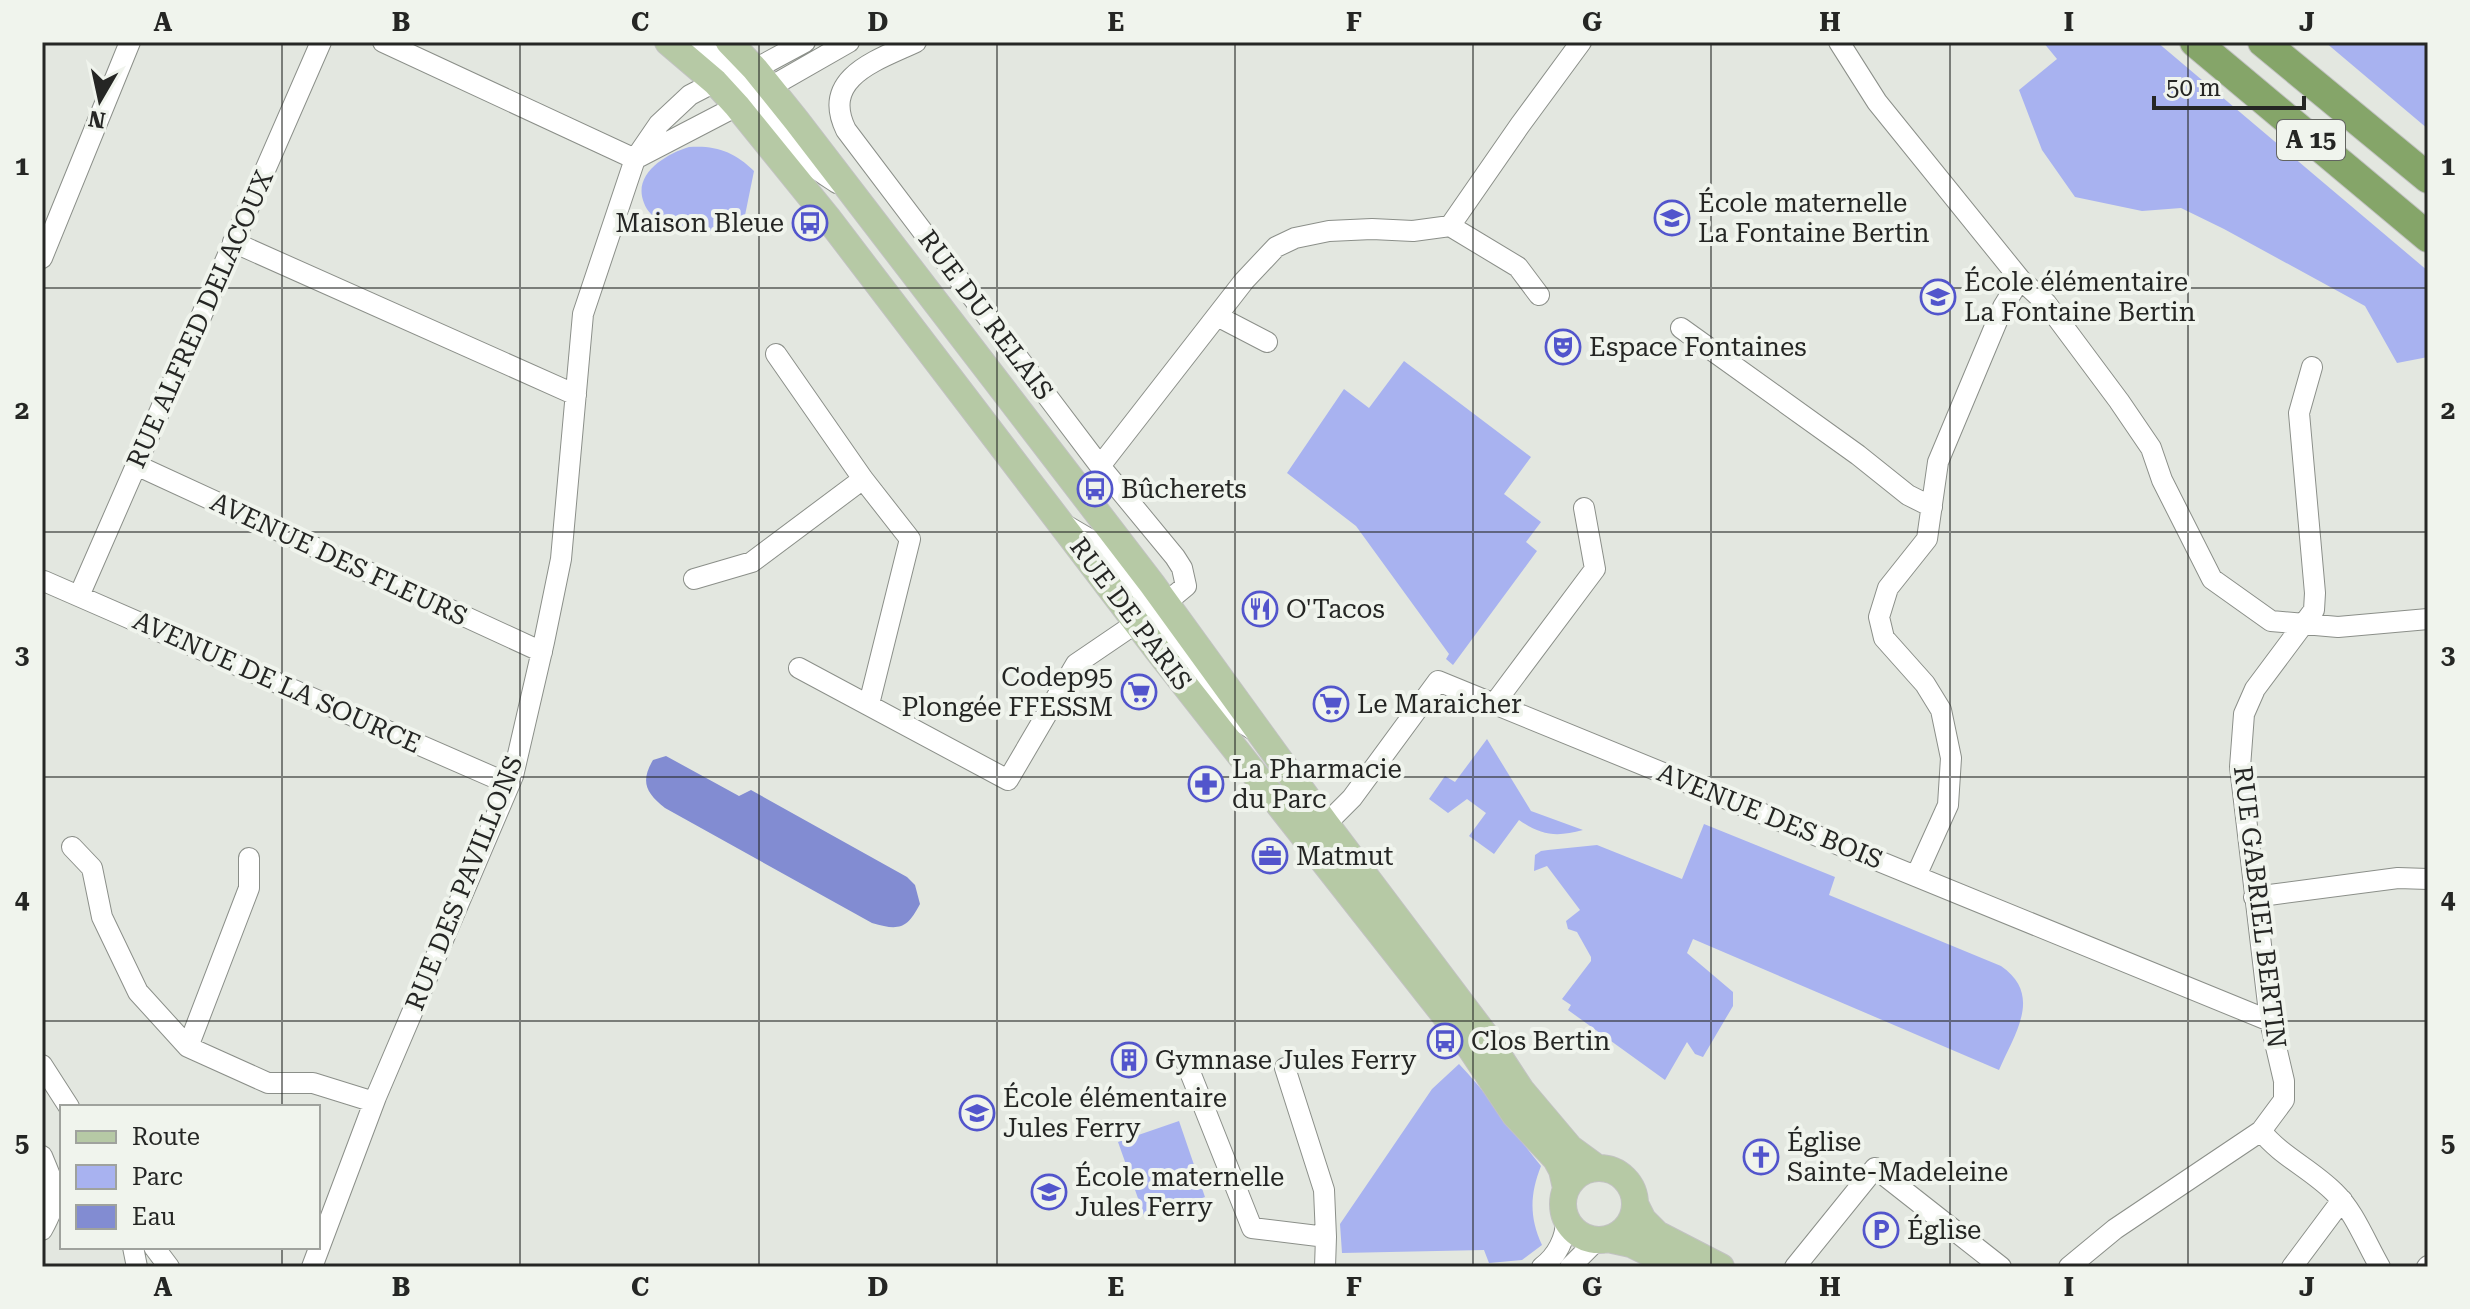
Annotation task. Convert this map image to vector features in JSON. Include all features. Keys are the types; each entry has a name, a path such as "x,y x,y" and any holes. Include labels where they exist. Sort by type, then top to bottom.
{"highway":[{"name":"A 15","path":"2195,42 2428,237"},
{"name":"A 15","path":"2263,42 2428,178"}],"main road":[{"name":"RUE DE PARIS","path":"729,42 744,86 827,217 1060,521 1152,614 1262,736 1476,1023 1542,1118 1570,1148 1596,1167"},
{"name":"RUE DE PARIS","path":"682,45 744,86 855,197 1152,614 1469,1046 1515,1115 1556,1159 1566,1188"},
{"path":"1678,1267 1631,1244 1578,1234 1566,1220 1562,1198 1566,1188 1580,1172 1596,1167 1612,1169 1629,1184 1643,1220 1657,1234 1721,1267"},
{"path":"1602,1240 1627,1226 1635,1204"}],"street":[{"path":"42,258 130,42"},
{"name":"RUE ALFRED DELACOUX","path":"79,596 321,42"},
{"path":"383,42 635,159 805,42"},
{"path":"744,86 849,42"},
{"name":"RUE DU RELAIS","path":"916,42 872,63 846,82 839,98 842,121 1100,466 1182,568 1186,586 1152,614"},
{"path":"1450,226 1581,42"},
{"path":"1839,42 1877,102 2020,279 2046,303 2119,401 2151,448 2162,480 2212,579 2271,621 2338,627 2428,619"},
{"name":"RUE DES PAVILLONS","path":"320,1246 374,1102 509,784 542,652 561,559 583,314 635,159 659,124 690,95 744,86"},
{"path":"1100,466 1244,281 1276,247 1295,238 1329,231 1413,231 1450,226 1518,267 1539,295"},
{"path":"233,242 576,395"},
{"path":"1916,876 1948,805 1951,758 1941,710 1925,684 1884,638 1879,617 1888,588 1927,539 1938,462 2003,307 2020,279"},
{"path":"1217,316 1267,342"},
{"path":"1681,328 1858,455 1908,495 1932,507"},
{"path":"776,354 863,479 910,539 869,704"},
{"name":"RUE GABRIEL BERTIN","path":"2069,1267 2115,1229 2261,1131 2284,1100 2284,1081 2270,1021 2240,767 2244,714 2255,689 2314,610 2299,413 2312,367"},
{"name":"AVENUE DES FLEURS","path":"136,465 542,652"},
{"path":"694,579 752,562 863,479"},
{"path":"1494,704 1595,569 1584,508"},
{"name":"AVENUE DE LA SOURCE","path":"44,581 509,784"},
{"path":"799,668 1008,780 1076,664 1152,614"},
{"name":"AVENUE DES BOIS","path":"1326,824 1352,798 1438,681 2270,1021"},
{"path":"72,847 92,868 102,917 138,992 188,1047 268,1083 313,1083 374,1102"},
{"path":"188,1047 249,888 249,858"},
{"path":"2254,897 2398,878 2428,879"},
{"path":"1186,1062 1252,1228 1326,1237"},
{"path":"42,1065 68,1105"},
{"path":"1285,1068 1324,1190 1325,1267"},
{"path":"42,1086 60,1118"},
{"path":"2261,1131 2270,1143 2331,1188 2342,1200 2380,1267"},
{"path":"42,1156 56,1191 53,1210 42,1230"},
{"path":"1795,1267 1875,1168 2001,1267"},
{"path":"2292,1267 2342,1200"},
{"path":"1542,1267 1558,1250 1566,1220"},
{"path":"1570,1267 1602,1240"},
{"path":"156,1249 169,1267"}],"green space":[{"path":"2043,42 2157,42 2428,271 2428,357 2397,363 2365,306 2181,208 2142,211 2075,197 2042,150 2019,90 2057,59"},
{"path":"2325,42 2428,42 2428,129"},
{"path":"689,147 724,151 754,171 741,235 669,224 655,218 647,209 642,193 647,174 661,160"},
{"path":"1404,361 1531,457 1504,494 1541,522 1526,542 1537,551 1453,665 1446,659 1449,654 1356,526 1287,473 1344,389 1369,408"},
{"path":"1487,739 1531,811 1583,830 1550,834 1519,820 1494,854 1469,836 1486,813 1467,799 1448,813 1429,799 1445,776 1455,782"},
{"path":"1704,824 1835,877 1829,895 2001,966 2014,977 2021,989 2023,1002 2018,1028 1999,1070 1693,939 1687,953 1733,992 1733,1006 1703,1057 1695,1054 1687,1042 1665,1080 1568,1010 1571,1005 1562,999 1591,957 1577,932 1568,929 1566,921 1580,910 1547,866 1534,871 1535,855 1541,851 1597,845 1682,879"},
{"path":"1459,1064 1541,1166 1532,1206 1542,1245 1522,1260 1489,1263 1484,1250 1342,1253 1340,1224 1432,1089"},
{"path":"1179,1121 1205,1197 1145,1218 1118,1142"}],"water":[{"path":"666,756 739,796 751,790 907,877 915,885 920,904 911,919 896,927 872,923 665,808 649,792 646,781 653,760"}],"place":[{"name":"École maternelle La Fontaine Bertin","path":"1672,218"},
{"name":"Maison Bleue","path":"810,223"},
{"name":"École élémentaire La Fontaine Bertin","path":"1938,297"},
{"name":"Espace Fontaines","path":"1563,347"},
{"name":"Bûcherets","path":"1095,489"},
{"name":"O'Tacos","path":"1260,609"},
{"name":"Codep95 Plongée FFESSM","path":"1139,692"},
{"name":"Le Maraicher","path":"1331,704"},
{"name":"La Pharmacie du Parc","path":"1206,784"},
{"name":"Matmut","path":"1270,856"},
{"name":"Clos Bertin","path":"1445,1041"},
{"name":"Gymnase Jules Ferry","path":"1129,1060"},
{"name":"École élémentaire Jules Ferry","path":"977,1113"},
{"name":"Église Sainte-Madeleine","path":"1761,1157"},
{"name":"École maternelle Jules Ferry","path":"1049,1192"},
{"name":"Église","path":"1881,1230"}]}
